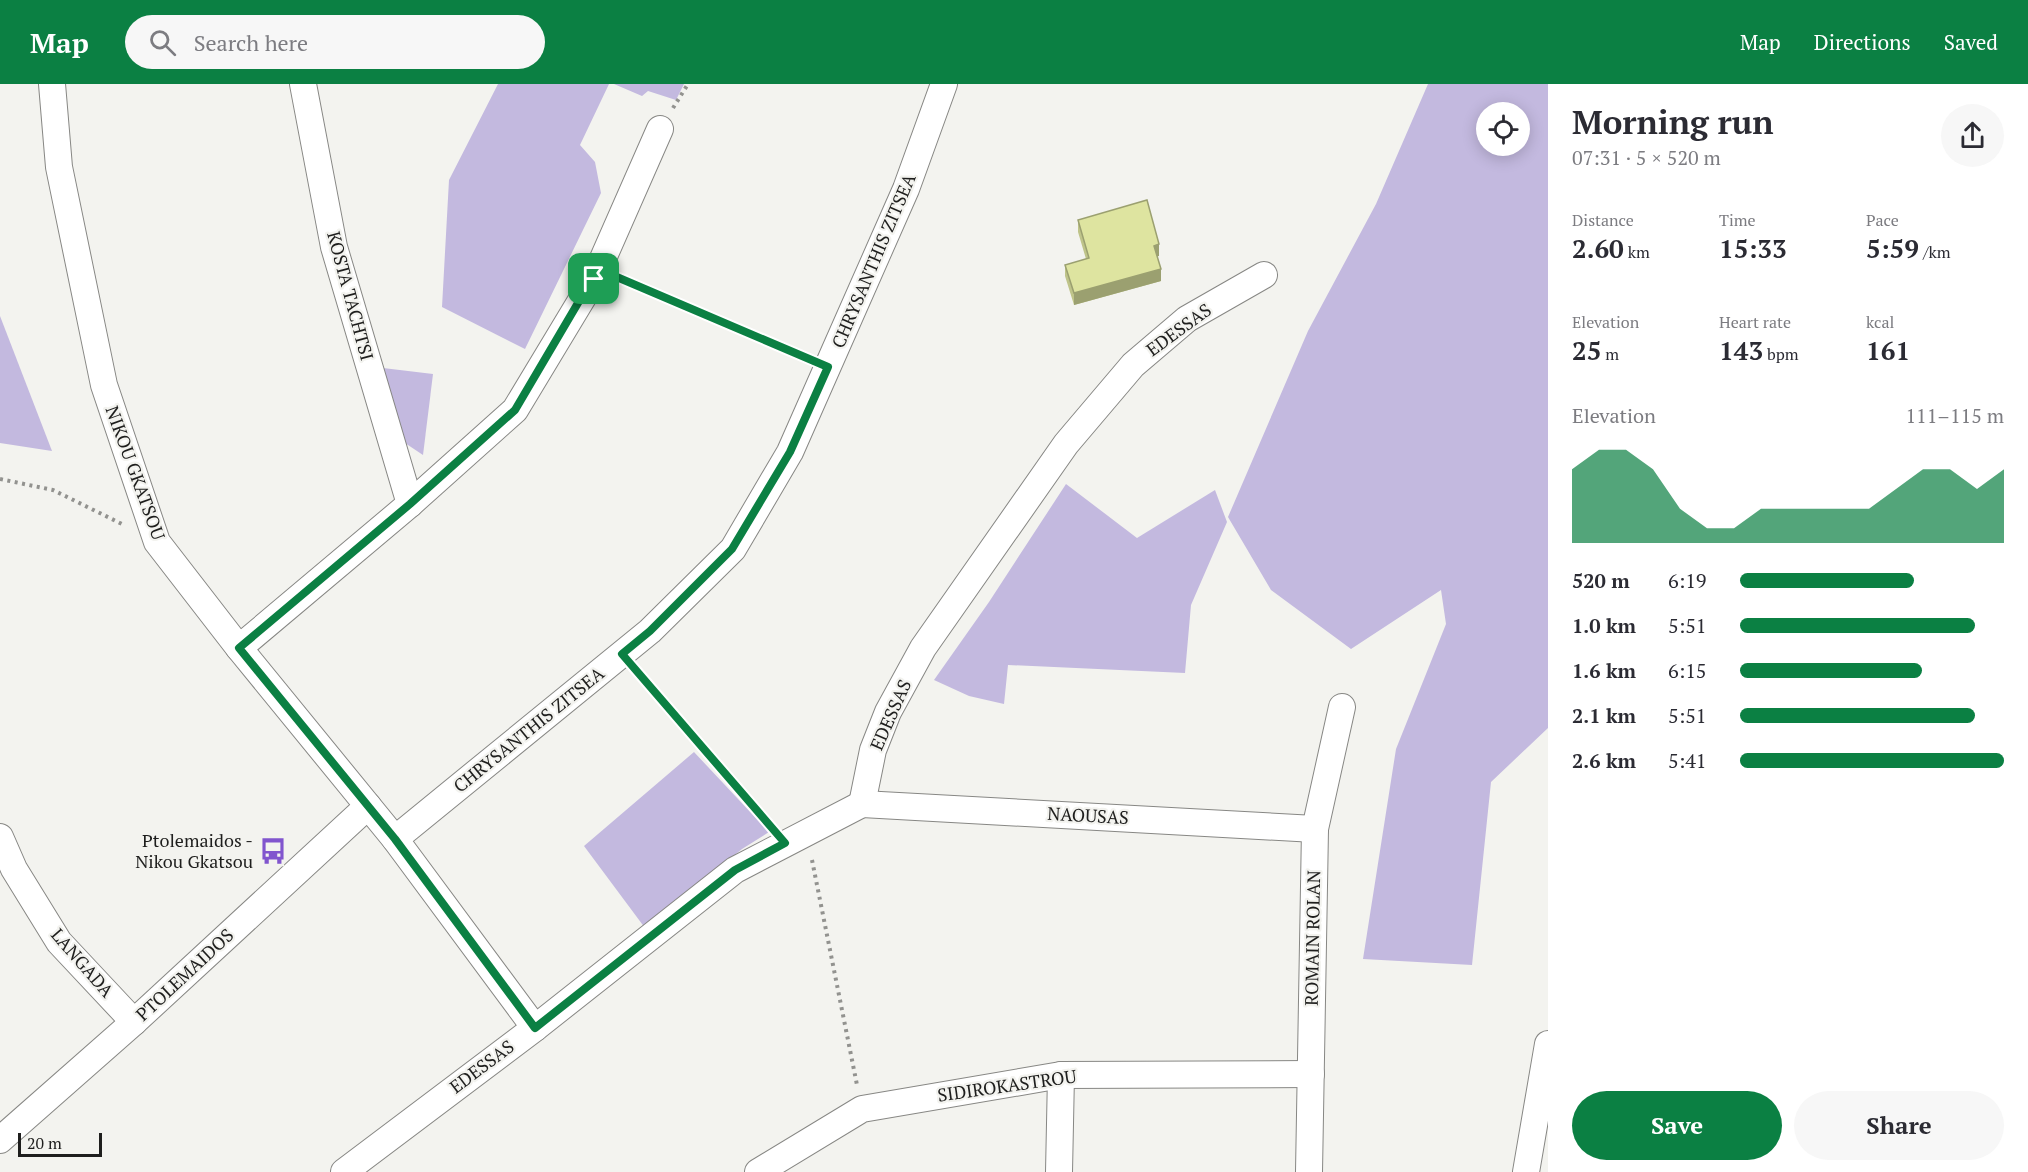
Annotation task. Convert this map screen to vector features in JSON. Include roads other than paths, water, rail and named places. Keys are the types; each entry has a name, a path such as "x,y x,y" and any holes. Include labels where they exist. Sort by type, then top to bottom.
{"street":[{"name":"NIKOU GKATSOU","path":"52,84 59,167 104,385 157,542 239,648 395,839 535,1028"},
{"name":"KOSTA TACHTSI","path":"303,84 334,247 410,504"},
{"name":"CHRYSANTHIS ZITSEA","path":"395,839 650,631 732,549 790,452 906,189 944,84"},
{"path":"239,648 410,504 515,410 598,269 660,129"},
{"name":"EDESSAS","path":"344,1172 535,1028 735,870 862,804 873,750 884,722 923,648 1066,444 1133,365 1187,319 1264,275"},
{"name":"ROMAIN ROLAN","path":"1310,1172 1314,829 1342,707"},
{"name":"NAOUSAS","path":"862,804 1314,829"},
{"name":"PTOLEMAIDOS","path":"0,1140 134,1022 368,806"},
{"name":"LANGADA","path":"0,837 14,869 59,942 134,1022"},
{"path":"1526,1172 1548,1044"},
{"name":"SIDIROKASTROU","path":"758,1172 862,1109 1061,1075 1311,1074"},
{"path":"1059,1172 1061,1075"}],"place":[{"name":"Ptolemaidos - Nikou Gkatsou","path":"273,851"}]}
